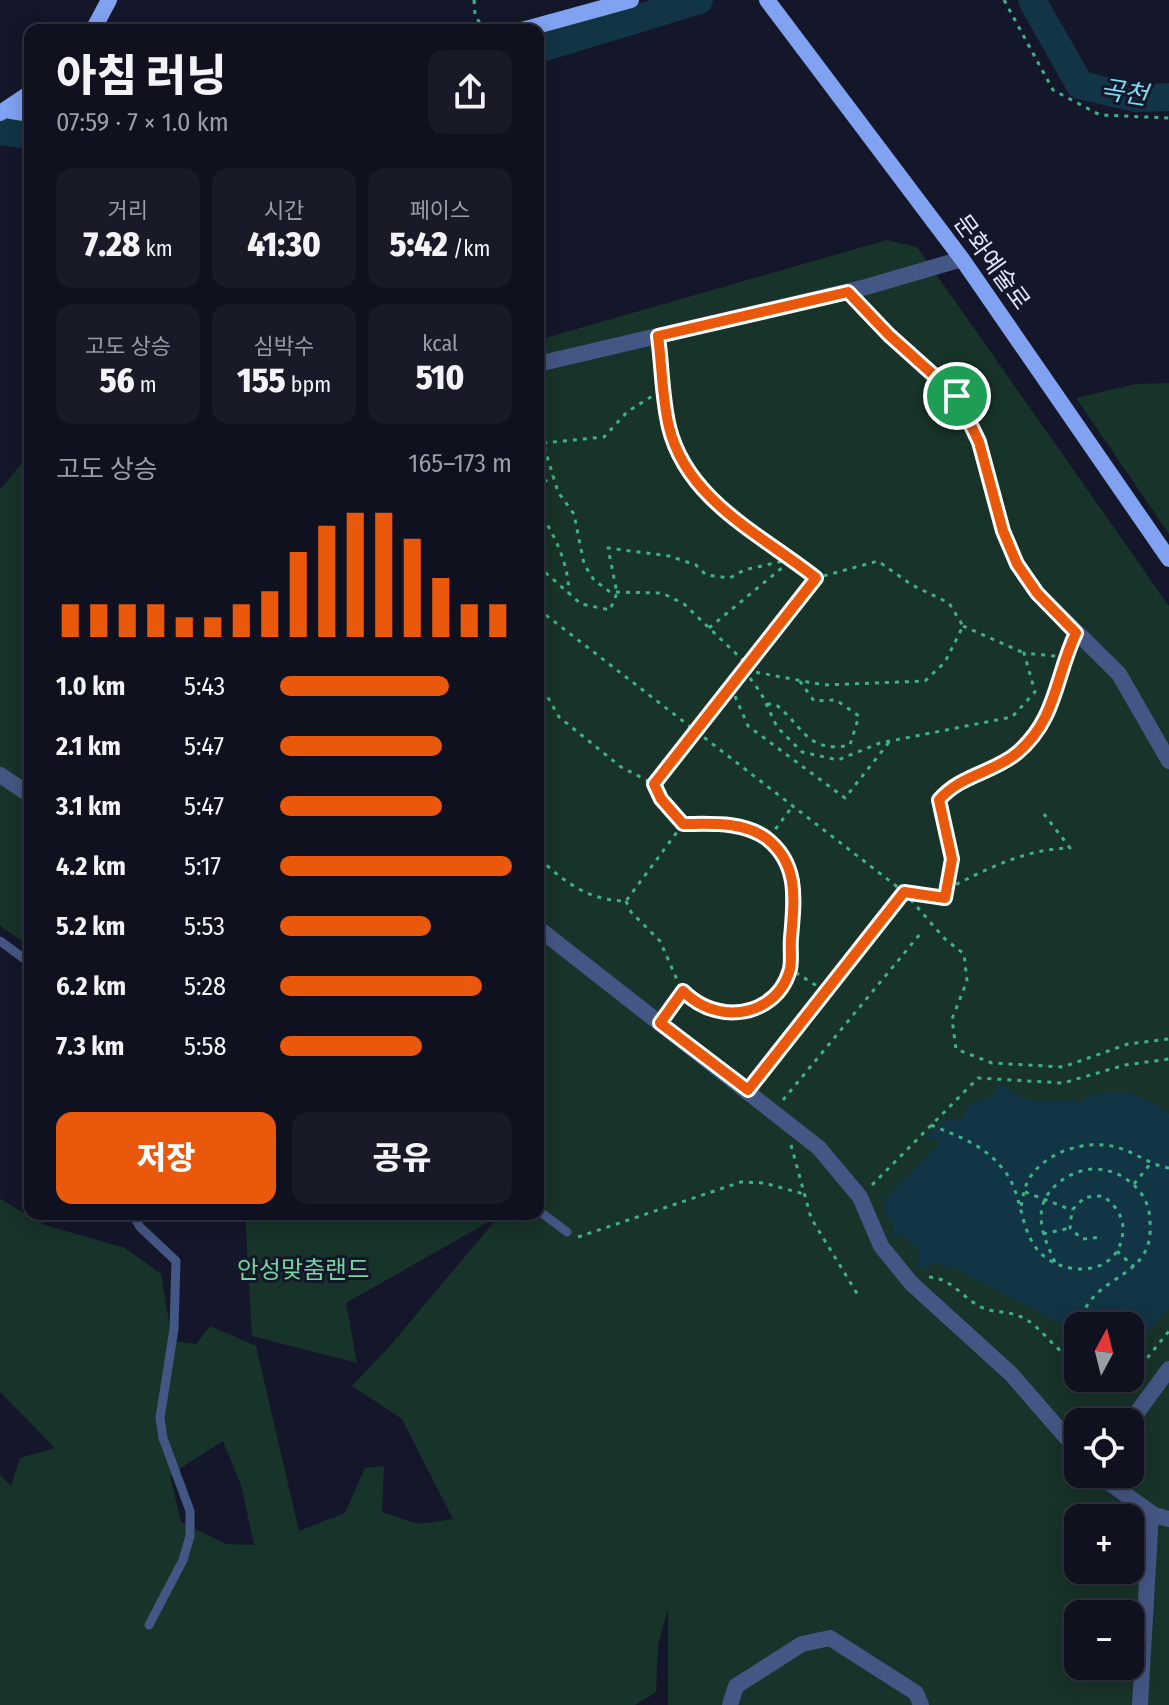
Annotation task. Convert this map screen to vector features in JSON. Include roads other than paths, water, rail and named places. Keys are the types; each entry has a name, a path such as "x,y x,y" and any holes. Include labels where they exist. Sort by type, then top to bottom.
{"street":[{"path":"96,24 109,0"},
{"path":"544,24 631,0"},
{"name":"문화예술로","path":"767,1 962,259 1169,559"},
{"path":"3,111 24,97"},
{"path":"3,111 24,113"},
{"path":"544,363 848,292 962,259"},
{"path":"848,292 889,335 957,396 979,442 1003,531 1017,564 1037,593 1119,674 1169,761"},
{"path":"0,775 24,791"},
{"path":"544,933 819,1148 860,1197 881,1246 908,1279 1011,1374 1064,1435"},
{"path":"1140,1408 1169,1369"},
{"path":"1116,1488 1151,1513 1169,1519"},
{"path":"1140,1705 1151,1513"},
{"path":"730,1705 736,1686 802,1644 830,1638 916,1693 921,1705"}],"lane":[{"path":"0,941 24,959"},
{"path":"544,1215 567,1232"},
{"path":"136,1220 176,1261 174,1329 160,1418 163,1438 190,1511 190,1536 183,1560 149,1625"}],"water":[{"path":"1002,1084 1026,1098 1074,1100 1079,1107 1082,1100 1118,1091 1147,1100 1169,1113 1169,1308 1144,1336 1144,1312 1064,1312 1064,1326 956,1269 932,1262 927,1270 914,1267 919,1261 917,1249 903,1235 890,1239 894,1224 883,1209 887,1198 941,1141 924,1137 946,1120 962,1119 970,1104 993,1096 993,1090"}],"waterway":[{"name":"곡천","path":"544,47 699,0"},
{"name":"곡천","path":"1032,0 1080,85 1136,98 1169,97"},
{"name":"곡천","path":"0,131 24,134"}],"park label":[{"name":"안성맞춤랜드","path":"303,1270"}]}
